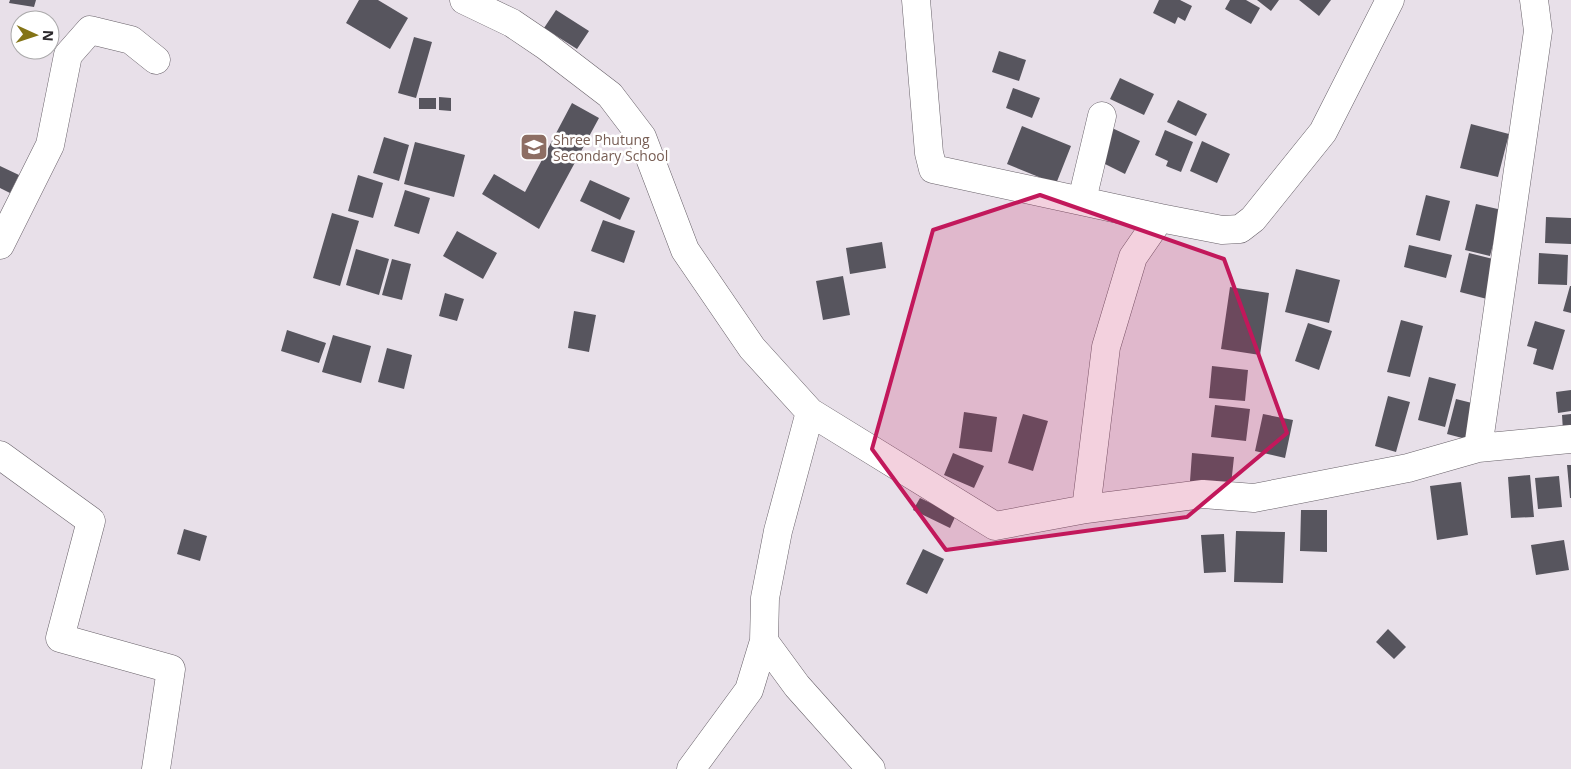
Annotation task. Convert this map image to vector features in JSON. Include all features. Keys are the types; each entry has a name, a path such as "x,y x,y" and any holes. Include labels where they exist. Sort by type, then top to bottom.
{"street":[{"path":"464,0 512,23 546,46 610,95 642,137 685,250 752,348 810,412 995,526 1086,509 1202,494 1254,498 1408,468 1478,448 1571,439"},
{"path":"916,0 928,153 933,169 1222,230 1240,229 1253,219 1323,132 1390,0"},
{"path":"1478,448 1538,31 1534,0"},
{"path":"0,245 50,145 68,55 90,30 132,40 156,60"},
{"path":"1082,200 1102,116"},
{"path":"1086,509 1106,347 1133,257 1160,218"},
{"path":"691,769 749,690 764,641 765,598 778,531 810,412"},
{"path":"0,455 91,521 60,638 171,669 156,769"},
{"path":"764,641 797,686 870,769"}],"highlighted area":[{"path":"1040,195 1224,259 1287,433 1187,517 946,550 872,449 933,230"}],"building":[{"path":"10,0 36,0 34,7 9,3"},
{"path":"359,0 378,0 408,18 390,49 346,23"},
{"path":"1159,0 1180,0 1192,6 1185,21 1178,17 1175,24 1153,13"},
{"path":"1230,0 1246,0 1260,8 1251,24 1225,9"},
{"path":"1257,0 1279,0 1271,11"},
{"path":"1299,0 1331,0 1319,16"},
{"path":"556,10 589,31 577,49 544,28"},
{"path":"414,37 432,42 416,98 398,93"},
{"path":"999,51 1026,60 1019,81 992,72"},
{"path":"1120,78 1154,94 1144,115 1110,99"},
{"path":"1013,88 1040,98 1032,118 1006,108"},
{"path":"439,97 451,98 451,111 439,110"},
{"path":"419,98 436,98 436,109 419,109"},
{"path":"1178,100 1207,114 1196,136 1167,122"},
{"path":"572,103 599,118 539,229 482,194 494,174 525,192"},
{"path":"1471,124 1509,134 1498,177 1460,168"},
{"path":"1022,126 1071,146 1056,184 1007,164"},
{"path":"1112,128 1140,141 1125,174 1097,160"},
{"path":"1165,130 1193,142 1181,172 1166,166 1168,161 1155,155"},
{"path":"384,137 409,145 399,181 373,173"},
{"path":"1202,141 1230,154 1217,183 1190,171"},
{"path":"415,142 465,155 454,197 404,184"},
{"path":"0,166 19,175 10,193 0,188"},
{"path":"358,175 383,183 373,218 348,211"},
{"path":"590,180 630,198 620,220 580,201"},
{"path":"405,190 430,198 419,234 394,226"},
{"path":"1426,195 1450,201 1440,241 1416,235"},
{"path":"1476,204 1502,210 1490,256 1465,250"},
{"path":"332,213 359,221 340,286 313,278"},
{"path":"1546,217 1571,218 1571,244 1545,243"},
{"path":"603,220 635,231 624,263 591,251"},
{"path":"457,231 497,253 483,279 443,256"},
{"path":"882,242 886,268 850,274 846,248"},
{"path":"1409,245 1452,255 1446,278 1404,267"},
{"path":"356,249 389,259 379,295 346,285"},
{"path":"1469,253 1497,260 1487,299 1460,292"},
{"path":"1539,253 1568,255 1567,285 1538,284"},
{"path":"392,259 411,264 402,300 382,295"},
{"path":"1296,269 1340,280 1329,323 1285,312"},
{"path":"843,276 850,315 823,320 816,281"},
{"path":"1571,286 1571,313 1563,311"},
{"path":"1230,287 1269,293 1260,355 1221,349"},
{"path":"445,293 464,299 457,321 439,316"},
{"path":"574,311 596,315 589,352 568,348"},
{"path":"1401,320 1423,326 1410,377 1387,372"},
{"path":"1535,321 1565,330 1553,370 1533,364 1537,349 1527,346"},
{"path":"1308,323 1332,331 1319,370 1295,361"},
{"path":"287,330 326,343 319,363 281,351"},
{"path":"333,335 371,346 361,383 322,372"},
{"path":"387,348 412,355 404,389 378,382"},
{"path":"1212,366 1248,370 1245,401 1209,398"},
{"path":"1429,377 1456,384 1445,427 1418,420"},
{"path":"1571,390 1571,411 1558,413 1556,392"},
{"path":"1388,396 1410,402 1396,452 1375,446"},
{"path":"1456,399 1476,404 1466,439 1447,434"},
{"path":"1215,405 1250,409 1246,441 1211,437"},
{"path":"964,412 997,417 992,452 959,448"},
{"path":"1023,414 1048,421 1033,471 1008,463"},
{"path":"1263,414 1293,420 1285,458 1255,451"},
{"path":"1571,414 1571,431 1563,431 1562,415"},
{"path":"953,453 984,466 974,488 944,475"},
{"path":"1192,453 1234,457 1231,485 1190,481"},
{"path":"1567,465 1571,465 1571,498 1570,498"},
{"path":"1530,475 1534,517 1511,518 1508,477"},
{"path":"1559,476 1562,507 1538,509 1535,478"},
{"path":"1461,482 1468,535 1437,540 1430,486"},
{"path":"920,498 956,515 950,528 913,510"},
{"path":"1301,510 1327,510 1327,552 1300,551"},
{"path":"184,529 207,536 200,561 177,554"},
{"path":"1236,531 1285,532 1283,583 1234,582"},
{"path":"1224,534 1226,572 1204,573 1201,535"},
{"path":"1564,540 1569,570 1536,575 1531,545"},
{"path":"923,549 944,559 927,594 906,584"},
{"path":"1388,629 1406,647 1394,659 1376,642"}],"place":[{"name":"Shree Phutung Secondary School","path":"534,147"}]}
